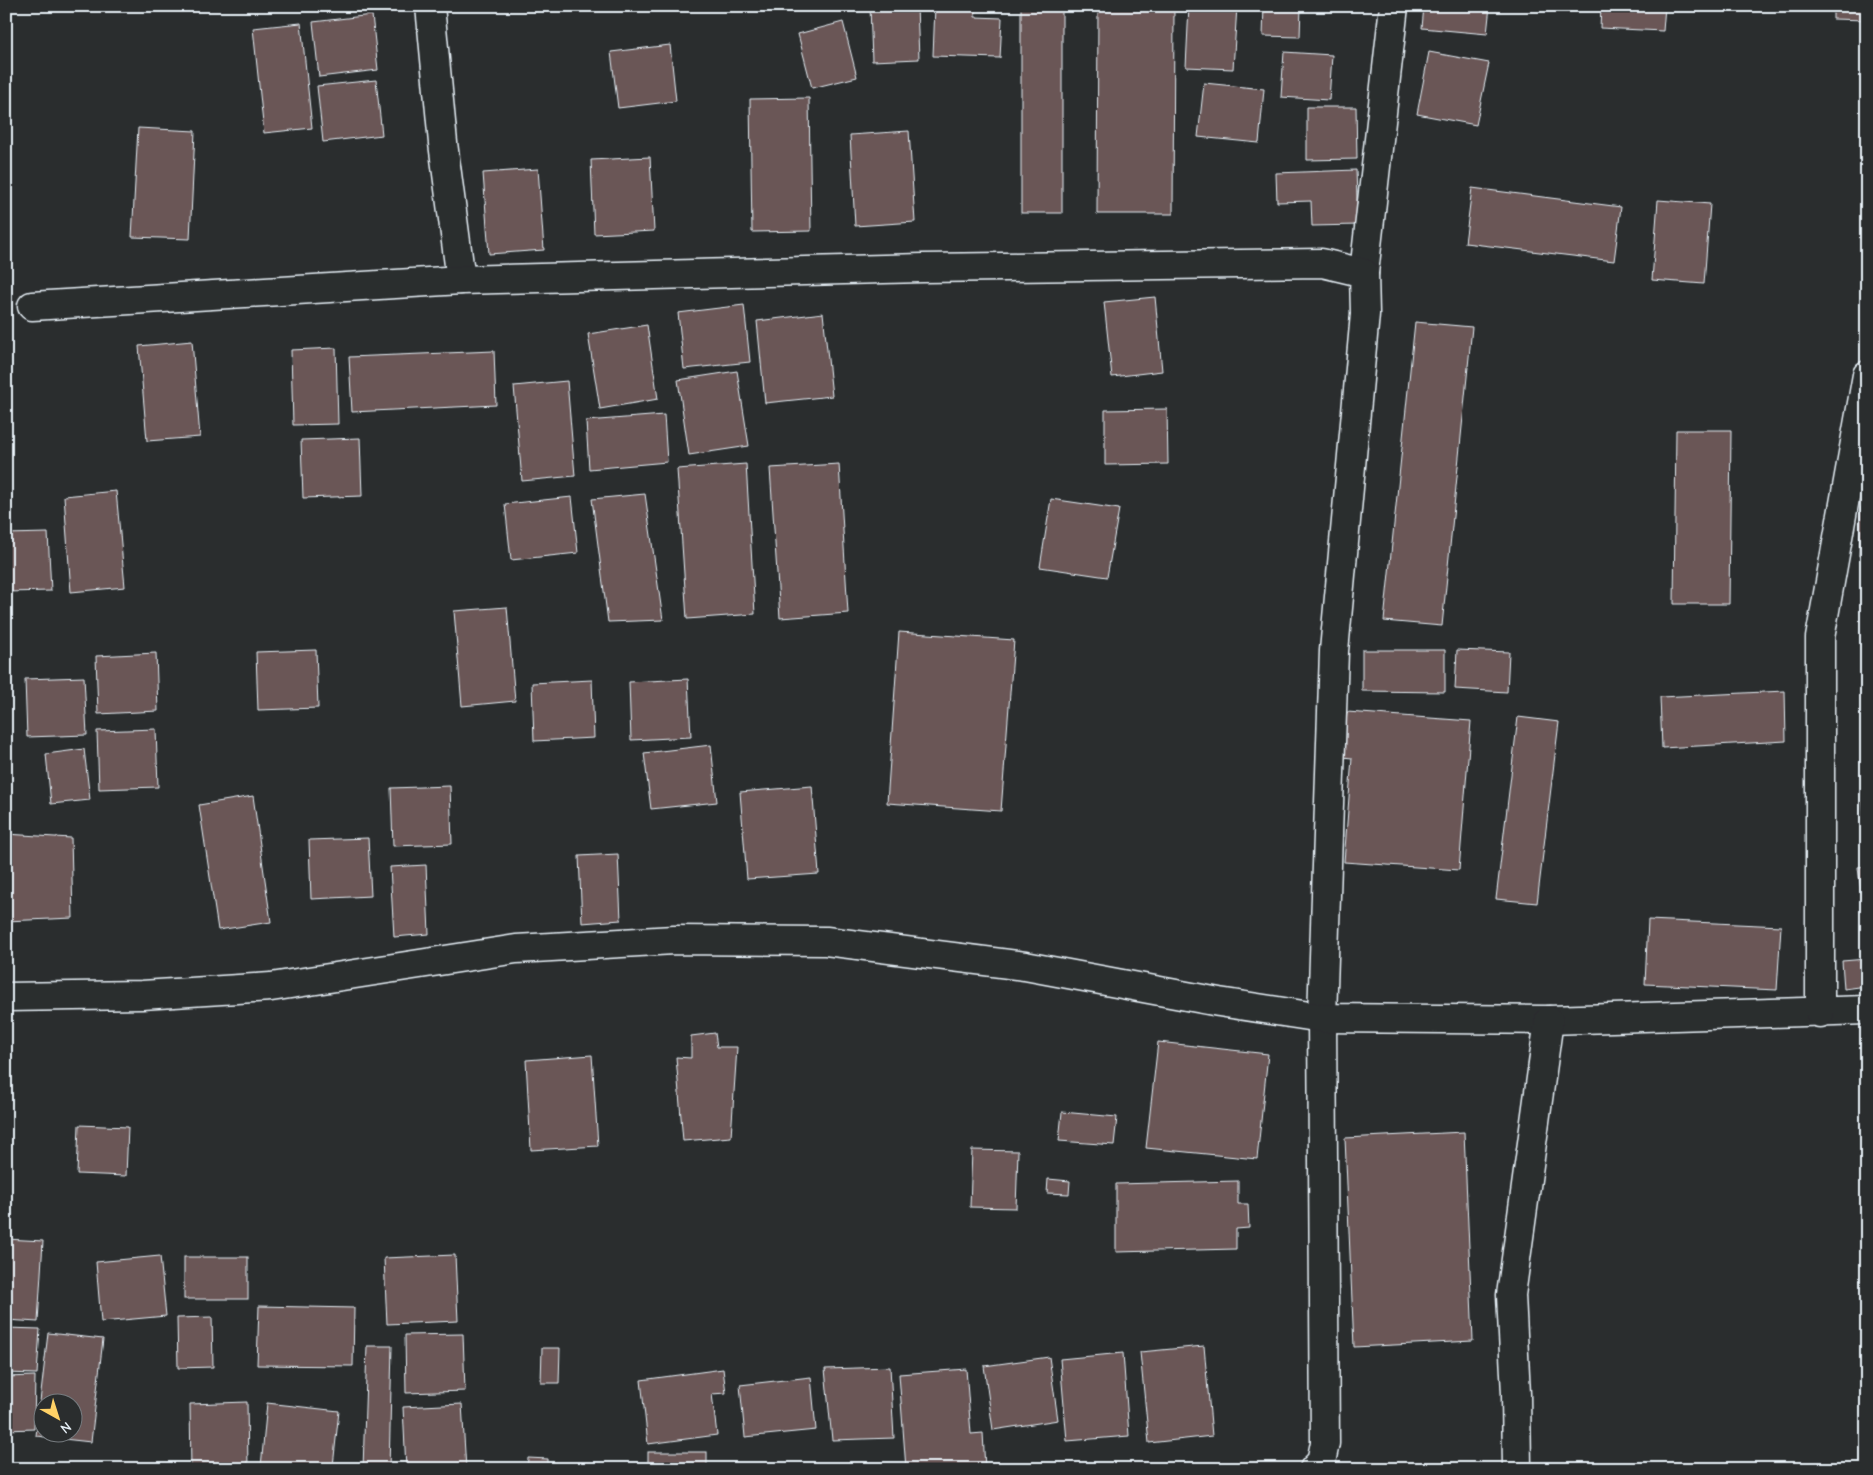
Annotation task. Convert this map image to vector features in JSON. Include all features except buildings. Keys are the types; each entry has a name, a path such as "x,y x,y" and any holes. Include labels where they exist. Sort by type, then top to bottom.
{"street":[{"path":"430,6 443,143 461,280"},
{"path":"1314,1469 1321,1462 1325,1443 1322,1018 1334,651 1366,314 1364,273 1394,6"},
{"path":"32,306 461,280 923,268 1322,263 1364,273"},
{"path":"1820,1013 1820,638 1867,375"},
{"path":"6,997 142,995 271,987 516,949 674,940 826,941 1025,966 1219,1002 1322,1018 1549,1020 1820,1013 1867,1010"},
{"path":"1517,1469 1516,1394 1511,1295 1549,1020"}]}
